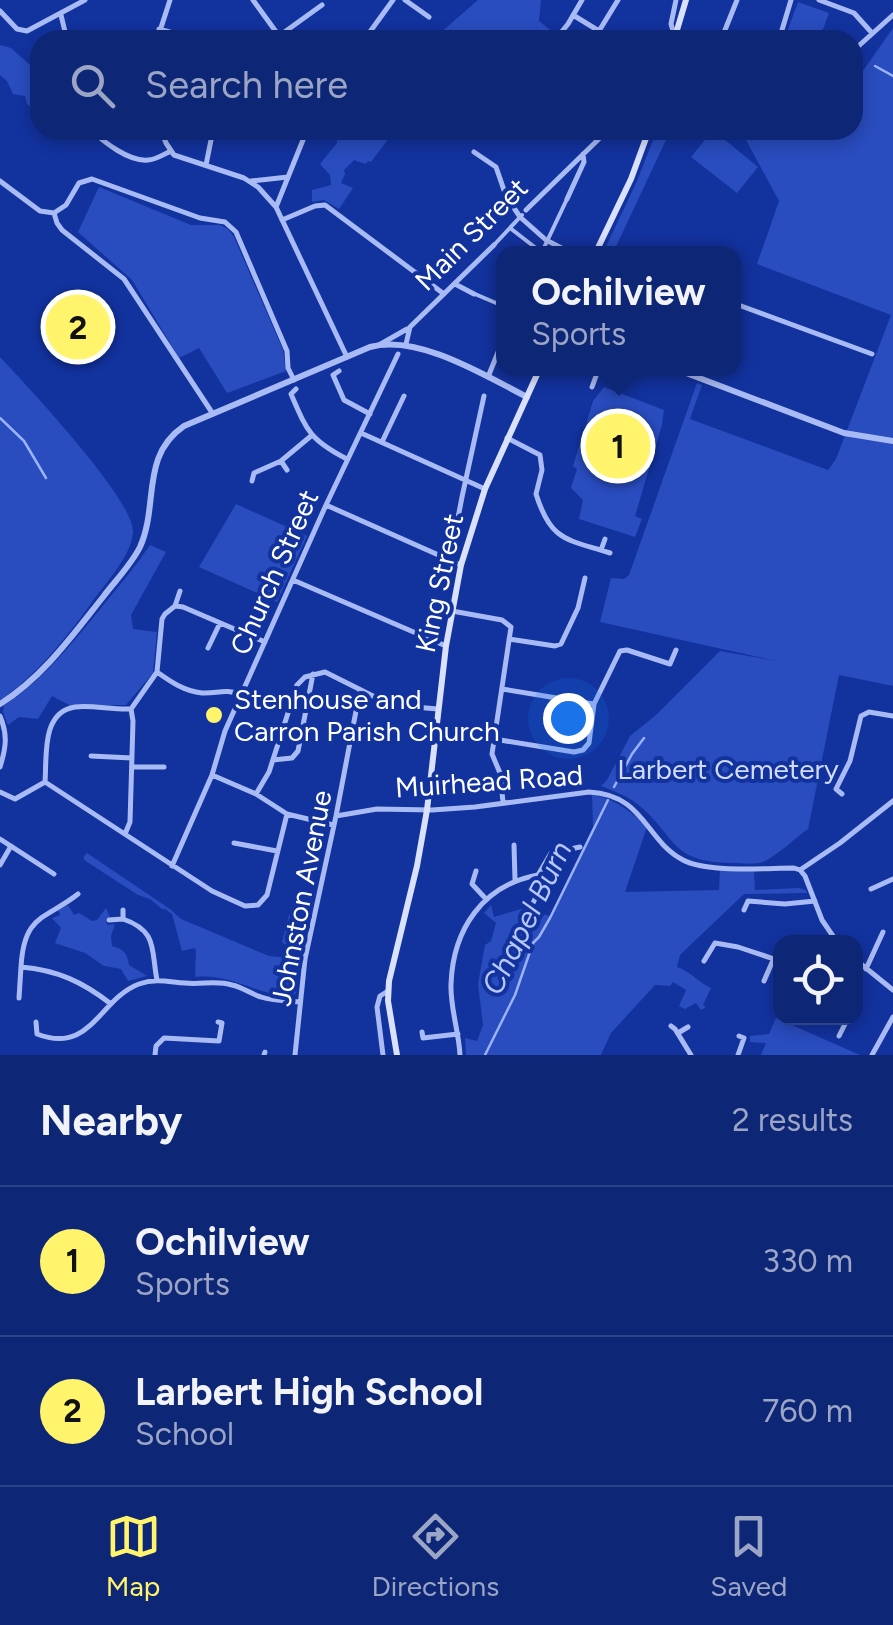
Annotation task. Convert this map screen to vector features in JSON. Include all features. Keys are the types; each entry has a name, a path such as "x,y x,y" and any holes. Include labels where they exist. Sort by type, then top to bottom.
{"main road":[{"path":"677,30 686,0"},
{"path":"599,246 645,140"},
{"name":"King Street","path":"396,1055 388,992 427,810 446,646 460,565 484,489 536,376"}],"street":[{"path":"0,11 21,31 33,29 85,0"},
{"path":"159,30 170,0"},
{"path":"253,0 275,30"},
{"path":"371,30 393,0"},
{"path":"406,0 429,17"},
{"path":"562,30 582,0"},
{"path":"600,30 618,0"},
{"path":"673,30 676,0"},
{"path":"725,30 737,0"},
{"path":"782,30 790,0"},
{"path":"819,0 854,13 872,34"},
{"path":"291,30 322,5"},
{"path":"61,15 65,30"},
{"path":"573,16 596,30"},
{"path":"863,42 893,16"},
{"path":"102,140 141,160 172,153 251,181 288,178"},
{"path":"166,140 172,153"},
{"path":"206,165 210,140"},
{"path":"276,207 303,140"},
{"name":"Main Street","path":"0,704 36,677 135,555 146,527 159,453 178,430 410,327 598,140"},
{"path":"474,152 496,167 506,196 520,218 558,246"},
{"path":"544,246 584,162 583,154"},
{"path":"0,181 40,211 54,213 66,205 79,182 92,179 200,218 229,224 236,232 287,351 288,368 294,380"},
{"path":"251,181 276,207 347,357"},
{"path":"282,220 324,205 444,294"},
{"path":"54,213 62,230 124,279 213,414"},
{"path":"548,213 558,217"},
{"path":"510,228 532,246"},
{"path":"454,284 496,303"},
{"path":"741,306 872,354"},
{"name":"Main Street","path":"379,344 406,344 410,327"},
{"path":"406,344 430,351 527,396"},
{"name":"Church Street","path":"172,866 212,775 241,695 398,354"},
{"path":"488,377 496,357"},
{"path":"324,377 336,373 344,400 370,414"},
{"path":"592,387 596,376"},
{"path":"694,376 844,432 893,440"},
{"path":"291,393 312,436 320,445 348,459"},
{"path":"382,442 404,396"},
{"name":"King Street","path":"452,549 484,396"},
{"path":"361,433 484,489"},
{"path":"251,474 280,461 312,436"},
{"path":"507,438 540,455 542,470 536,494 556,534 610,553"},
{"path":"280,461 287,470"},
{"path":"326,505 460,565"},
{"path":"602,550 605,538"},
{"path":"509,639 561,644 578,608 585,578"},
{"path":"292,580 446,646"},
{"path":"130,709 157,672 162,619 175,606 180,591"},
{"path":"175,606 265,642"},
{"path":"452,611 506,621 511,627 492,756 500,773 503,803"},
{"path":"208,648 220,622"},
{"path":"494,739 579,752 589,743 594,704 620,652 627,650 670,664 676,650"},
{"path":"157,672 181,688 207,694 231,690 241,695"},
{"path":"256,794 266,780 297,684 304,676 325,672 391,705 438,709"},
{"path":"273,760 296,755 313,673"},
{"name":"Johnston Avenue","path":"295,1055 304,958 360,690"},
{"path":"502,690 594,704"},
{"path":"46,782 49,730 60,714 76,707 130,709"},
{"path":"125,834 130,822 130,709"},
{"path":"842,794 836,789 850,761 860,712 893,716"},
{"path":"0,716 6,730 0,767"},
{"path":"92,756 132,758"},
{"path":"132,767 164,767"},
{"path":"212,775 256,794 287,814 334,825"},
{"path":"0,792 15,799 46,782"},
{"path":"46,782 172,866 245,906 262,903 268,894 287,814"},
{"name":"Muirhead Road","path":"336,816 376,809 427,810 601,792 634,808 669,850 695,865 800,870"},
{"path":"832,935 800,870 893,801"},
{"path":"0,839 54,874"},
{"path":"234,844 277,851"},
{"path":"0,866 11,846"},
{"path":"513,849 516,880"},
{"path":"530,909 536,900 538,875 552,853 577,850"},
{"path":"476,871 472,884 486,899"},
{"path":"460,1055 451,990 453,968 467,922 486,899 516,880 538,875"},
{"path":"871,889 893,879"},
{"path":"19,998 24,945 38,919 71,904 78,894"},
{"path":"744,910 748,901 814,901"},
{"path":"123,910 123,919"},
{"path":"109,920 123,919 148,934 157,980"},
{"path":"866,969 883,932"},
{"path":"704,961 715,943 773,959"},
{"path":"21,966 59,973 111,1004"},
{"path":"764,978 773,966"},
{"path":"863,966 893,990"},
{"path":"36,1022 34,1036 58,1042 73,1039 99,1021 130,988 157,980 216,982 240,987 262,998 300,1002"},
{"path":"383,1055 377,1006 382,993 388,992"},
{"path":"872,1055 892,1021"},
{"path":"155,1055 156,1046 164,1038 218,1042 222,1023 218,1022"},
{"path":"839,1036 844,1025"},
{"path":"671,1026 691,1055"},
{"path":"678,1033 688,1027"},
{"path":"422,1032 423,1038 458,1034"},
{"path":"738,1055 744,1038 740,1036"}],"green space":[{"path":"478,0 541,0 539,21 550,30 444,30"},
{"path":"798,2 829,13 823,30 788,30"},
{"name":"Larbert Cemetery","path":"893,28 893,686 839,675 808,829 763,862 695,858 675,845 636,803 601,786 630,736 720,651 776,661 600,622 611,578 624,579 629,575 697,383 702,385 690,419 828,470 836,459 891,315 757,264 779,201 746,140 863,140 863,71"},
{"path":"0,45 11,48 30,65 30,106 25,96 13,94 0,75"},
{"path":"388,140 371,162 354,160 344,170 341,183 353,188 339,209 324,200 312,202 312,190 331,185 330,175 320,164 337,143"},
{"path":"653,140 666,140 616,246 606,246"},
{"path":"705,140 725,140 758,167 737,193 691,157"},
{"path":"99,187 191,225 220,225 228,229 283,350 286,371 227,393 199,348 179,358 132,280 78,232"},
{"path":"0,357 99,471 129,517 133,533 122,561 71,631 37,669 0,700"},
{"path":"604,387 664,410 635,516 642,519 635,537 579,519 583,500 571,488 577,469 573,466 593,401"},
{"path":"236,504 307,536 277,602 199,567"},
{"path":"150,545 166,552 131,615 133,629 157,632 153,673 126,705 69,705 52,696 38,719 19,717 8,725 4,705 65,651"},
{"path":"592,795 622,806 647,827 625,892 719,890 720,870 754,871 755,890 799,888 807,893 744,894 680,955 677,967 711,988 703,1005 706,1007 701,1010 696,1003 685,1009 679,1006 686,990 673,982 670,986 655,985 611,1033 601,1055 466,1055 465,1038 477,1041 483,1025 478,984 485,945 491,941 496,923 484,913 491,905 494,917 521,909 550,916 593,827"},
{"path":"87,853 181,919 269,956 290,958 293,952 282,942 289,915 296,912 308,919 296,993 291,997 220,978 195,977 196,950 182,951 172,914 84,860"},
{"path":"68,905 74,915 79,913 92,921 106,908 110,917 106,919 107,925 115,924 112,946 122,950 129,965 147,976 128,981 121,969 104,966 85,953 55,943 61,928 52,918"},
{"path":"773,1025 792,1025 860,1055 761,1055 766,1043 750,1042 750,1036 769,1034"}],"waterway":[{"path":"875,66 893,76"},
{"path":"0,418 24,441 46,478"},
{"name":"Chapel Burn","path":"614,787 644,738"},
{"name":"Chapel Burn","path":"485,1055 515,995 533,943 550,918 608,800"}],"place":[{"name":"Larbert High School","path":"78,327"},
{"name":"Ochilview","path":"618,446"},
{"name":"Stenhouse and Carron Parish Church","path":"214,715"}]}
